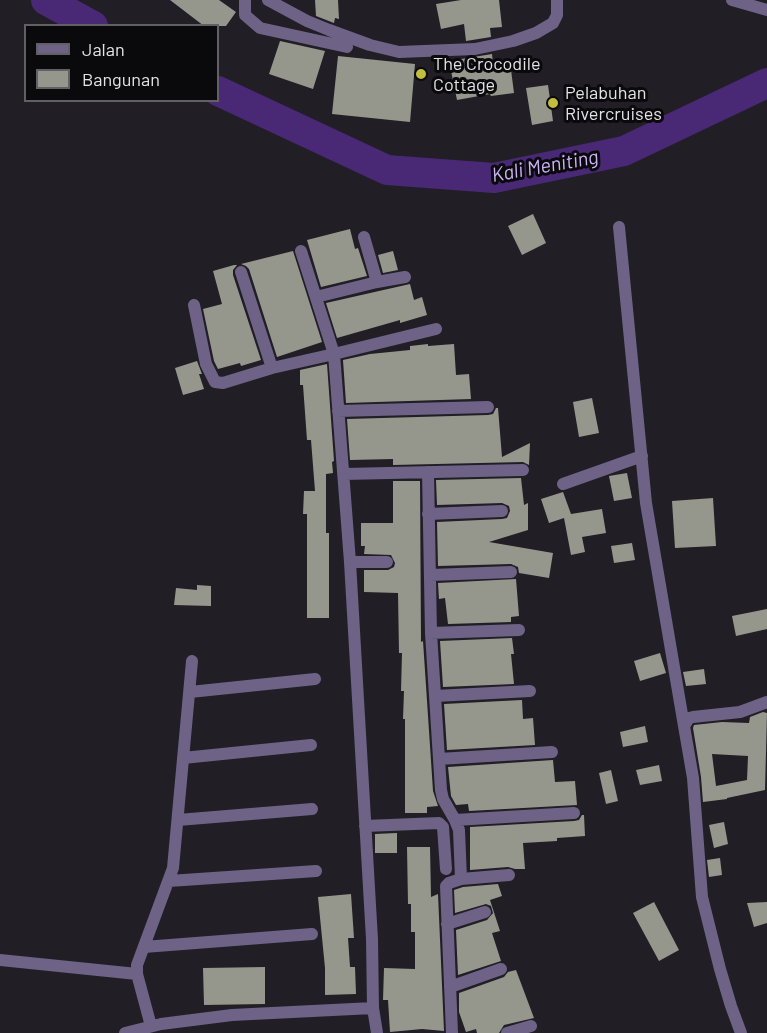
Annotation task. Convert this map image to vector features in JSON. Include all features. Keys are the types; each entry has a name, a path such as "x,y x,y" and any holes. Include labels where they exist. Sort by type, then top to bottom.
{"street":[{"path":"245,0 245,15 260,28 347,47"},
{"path":"268,0 307,21 370,45 399,52 475,49 513,41 536,33 553,23 557,15 557,0"},
{"path":"732,0 767,10"},
{"path":"619,227 650,532 693,778 702,897 730,1006 741,1033"},
{"path":"364,237 377,282"},
{"path":"301,251 334,354 350,562 372,939 373,1008 377,1033"},
{"path":"241,272 272,368"},
{"path":"316,297 405,277"},
{"path":"194,305 206,364 215,382 223,383 272,368 436,329"},
{"path":"338,411 488,407"},
{"path":"564,484 642,456"},
{"path":"344,474 523,470"},
{"path":"428,472 431,633 439,759 443,799 459,830 461,879"},
{"path":"428,514 502,511"},
{"path":"350,562 387,562"},
{"path":"431,575 511,572"},
{"path":"431,633 519,630"},
{"path":"151,1026 137,974 137,965 173,868 192,661"},
{"path":"190,693 315,679"},
{"path":"435,696 530,692"},
{"path":"684,726 689,718 740,712 767,702"},
{"path":"183,758 311,745"},
{"path":"439,759 552,752"},
{"path":"178,820 312,808"},
{"path":"455,820 574,813"},
{"path":"365,826 439,823 443,827 446,869"},
{"path":"168,881 316,871"},
{"path":"452,1033 446,886 461,879 510,875"},
{"path":"447,924 485,912"},
{"path":"144,947 312,934"},
{"path":"0,960 137,974"},
{"path":"450,987 501,969"},
{"path":"125,1033 151,1026 232,1015 373,1008"},
{"path":"507,1033 531,1026"}],"building":[{"path":"170,0 219,0 236,12 226,26 201,24"},
{"path":"315,0 338,0 339,19 335,18 334,23 316,16"},
{"path":"461,0 499,0 502,27 490,28 491,37 466,41 464,24 441,29 436,4"},
{"path":"280,41 325,51 313,89 269,74"},
{"path":"492,54 493,64 510,62 514,93 491,96 490,94 457,100 449,61"},
{"path":"338,56 415,64 410,122 332,114"},
{"path":"548,85 553,121 532,125 526,88"},
{"path":"533,214 546,243 522,255 508,226"},
{"path":"350,229 355,249 358,248 367,276 321,287 307,240"},
{"path":"293,251 322,342 277,357 249,269 241,264"},
{"path":"393,251 398,270 383,273 378,255"},
{"path":"237,265 233,270 233,275 261,360 218,369 214,361 203,309 222,304 213,271"},
{"path":"410,284 414,300 422,297 427,315 400,323 400,320 337,338 326,303"},
{"path":"428,344 428,346 454,344 456,375 469,374 471,399 346,403 343,360 370,354 410,350 410,346"},
{"path":"197,361 204,389 183,395 175,368"},
{"path":"327,364 334,461 332,462 333,473 326,474 329,618 307,618 307,514 303,514 304,491 315,491 311,440 307,440 300,370"},
{"path":"592,398 599,433 579,437 573,402"},
{"path":"498,408 502,457 530,443 529,465 523,462 393,465 393,459 350,460 347,419 488,415 493,414"},
{"path":"627,473 632,498 614,501 609,476"},
{"path":"521,478 524,505 528,503 528,530 489,542 553,553 549,578 519,573 518,567 511,564 438,566 437,522 502,519 507,518 510,511 509,506 502,503 437,505 436,480"},
{"path":"393,481 420,481 421,642 423,641 433,791 438,806 427,807 427,813 405,813 405,719 403,719 404,691 401,691 402,653 399,653 398,593 364,592 364,570 388,570 394,567 395,563 391,555 364,554 365,546 361,546 361,523 393,523"},
{"path":"563,492 571,514 602,509 606,533 582,537 585,552 571,555 564,518 549,523 541,499"},
{"path":"713,498 716,546 675,548 672,501"},
{"path":"632,543 635,560 614,563 611,546"},
{"path":"516,579 519,616 511,617 511,622 448,624 445,598 439,599 438,583"},
{"path":"197,585 211,586 211,606 174,605 176,588 197,590"},
{"path":"767,609 767,629 736,636 732,616"},
{"path":"512,638 514,684 443,687 440,641"},
{"path":"660,653 666,673 640,681 634,661"},
{"path":"704,669 706,684 686,686 683,672"},
{"path":"522,700 523,719 533,718 535,745 447,750 444,704"},
{"path":"763,712 767,713 765,790 703,802 694,725 722,722 749,723 750,717","holes":["712,754 748,756 747,780 716,786"]},
{"path":"645,726 648,742 623,747 620,732"},
{"path":"553,760 555,782 575,781 577,805 469,811 468,804 456,805 451,796 448,767"},
{"path":"659,765 662,781 640,785 636,770"},
{"path":"611,770 618,801 606,804 599,773"},
{"path":"584,815 585,836 557,838 557,841 523,843 525,869 508,867 470,870 470,827 574,821 579,820"},
{"path":"724,822 728,844 714,848 709,825"},
{"path":"397,833 397,853 375,853 375,834"},
{"path":"407,847 430,847 431,897 438,894 444,1031 422,1029 390,1032 388,1000 383,1000 384,968 415,969 415,932 411,932 411,904 408,904"},
{"path":"720,858 722,875 709,877 707,860"},
{"path":"498,884 502,896 490,900 500,931 492,933 501,961 458,975 456,930 487,920 493,913 491,906 486,904 455,913 454,890"},
{"path":"351,894 354,938 348,938 350,967 355,967 356,994 325,995 325,968 318,897"},
{"path":"654,902 679,950 659,961 633,913"},
{"path":"767,902 767,923 754,927 747,903"},
{"path":"265,967 265,1004 204,1005 203,968"},
{"path":"516,970 534,1018 504,1025 499,1033 477,1033 476,1029 466,1032 459,1012 459,993 504,977 508,972"}],"waterway":[{"name":"Kali Meniting","path":"46,0 89,24"},
{"name":"Kali Meniting","path":"219,91 387,170 494,178 624,151 767,83"}],"place":[{"name":"The Crocodile Cottage","path":"421,74"},
{"name":"Pelabuhan Rivercruises","path":"553,103"}]}
